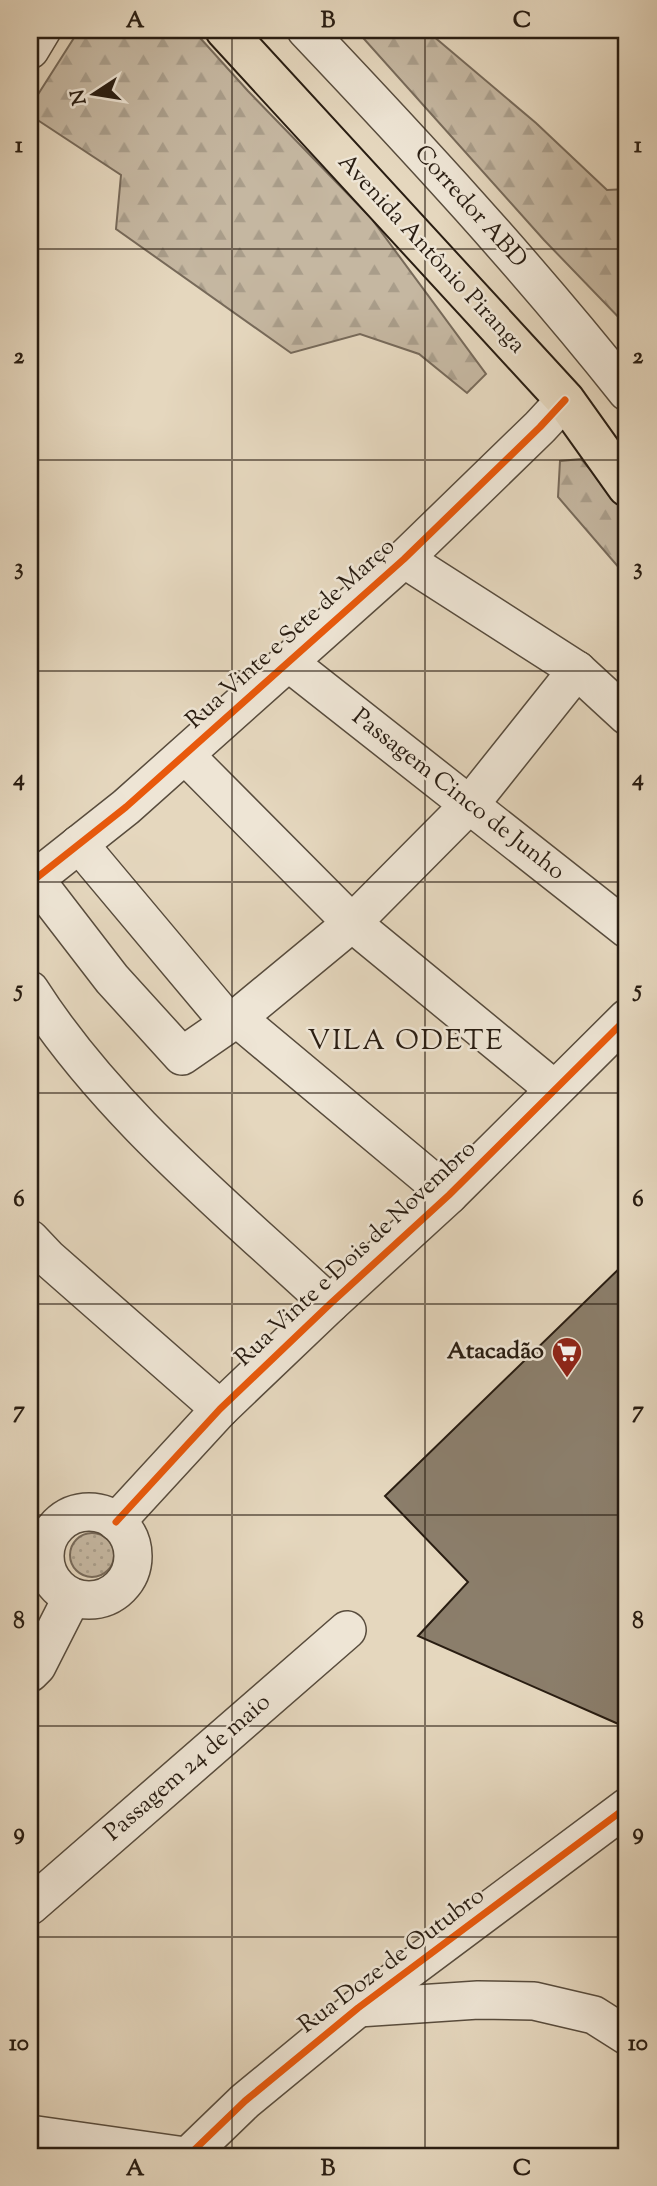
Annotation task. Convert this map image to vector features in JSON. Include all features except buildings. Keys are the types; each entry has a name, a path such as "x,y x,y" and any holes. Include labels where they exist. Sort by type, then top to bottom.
{"main road":[{"name":"Avenida Antônio Piranga","path":"225,30 565,400 627,486"}],"street":[{"path":"30,50 42,30"},
{"name":"Corredor ABD","path":"306,30 435,167 538,282 627,392"},
{"name":"Rua Vinte e Sete de Março","path":"32,881 126,807 404,559 565,400"},
{"path":"404,559 577,670 627,716"},
{"name":"Passagem Cinco de Junho","path":"288,662 471,803 627,929"},
{"path":"32,881 111,979 182,1056 237,1018 352,923 471,803 577,670"},
{"path":"184,755 352,923 554,1089"},
{"path":"79,844 225,1018 237,1018 449,1195"},
{"path":"30,990 56,1031 138,1124 330,1304"},
{"name":"Rua Vinte e Dois de Novembro","path":"116,1522 220,1409 449,1195 627,1018"},
{"path":"30,1239 48,1258 220,1409"},
{"path":"90,1512 104,1515 116,1522 126,1532 132,1545 130,1573 123,1585 113,1594 86,1600 72,1597 59,1588 50,1576 46,1561 47,1546 42,1522 64,1521 76,1514 90,1512"},
{"path":"30,1673 37,1666 72,1597"},
{"name":"Passagem 24 de maio","path":"30,1906 346,1630"},
{"name":"Rua Doze de Outubro","path":"186,2156 245,2101 358,2008 627,1807"},
{"path":"358,2008 478,2000 534,2001 594,2015 627,2036"},
{"path":"30,2134 186,2156"}],"green space":[{"path":"79,30 193,30 371,218 486,374 467,393 419,354 360,334 291,353 116,229 121,175 30,115 30,107"},
{"path":"356,30 426,30 536,123 607,190 627,189 627,326 544,240"},
{"path":"581,459 627,511 627,577 558,497 560,461"},
{"path":"92,1533 101,1534 108,1539 113,1546 113,1564 108,1571 101,1576 92,1577 83,1576 76,1571 71,1564 70,1555 71,1546 76,1539 83,1534"}],"cycle path":[{"path":"30,883 126,807 404,559 565,400"},
{"path":"116,1522 220,1409 449,1195 627,1018"},
{"path":"188,2156 245,2101 358,2008 627,1807"}],"place":[{"name":"Atacadão","path":"567,1379"}],"district":[{"name":"VILA ODETE","path":"406,1042"}]}
